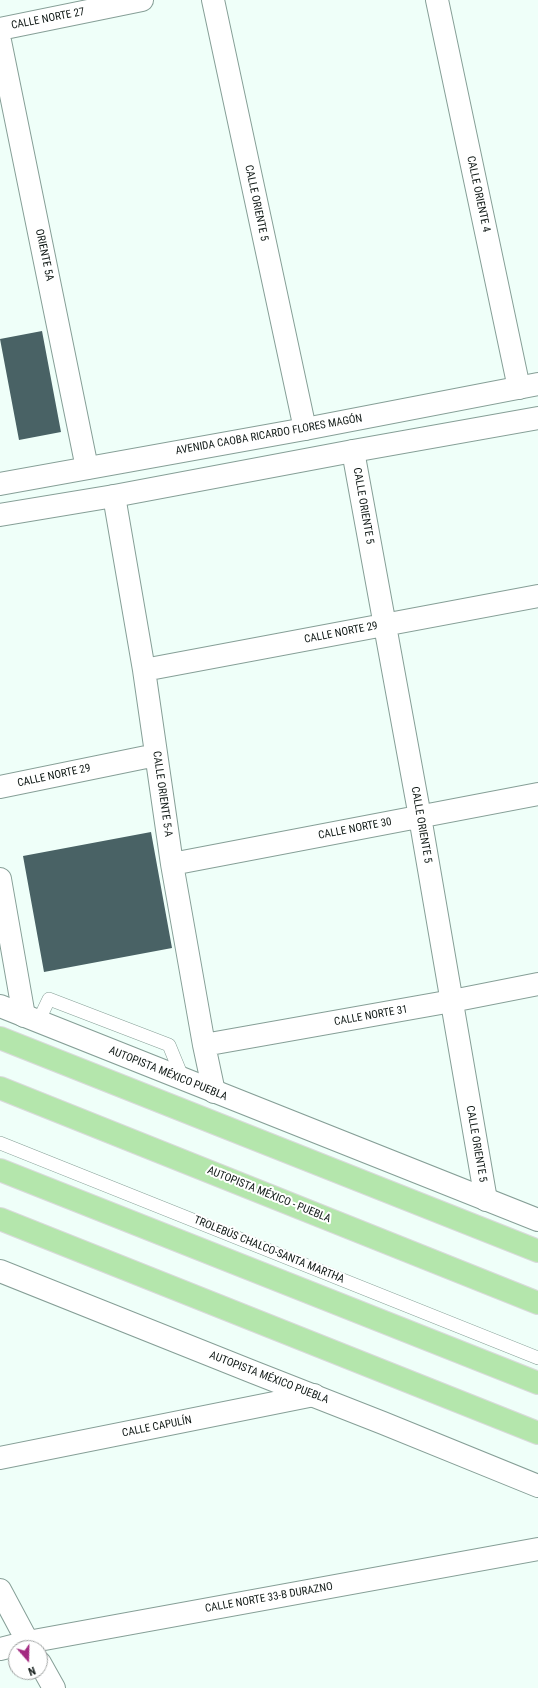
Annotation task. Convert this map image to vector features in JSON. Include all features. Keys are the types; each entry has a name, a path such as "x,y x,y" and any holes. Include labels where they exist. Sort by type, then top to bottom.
{"highway":[{"path":"0,1038 538,1251"},
{"name":"AUTOPISTA MÉXICO - PUEBLA","path":"0,1088 538,1303"},
{"path":"0,1170 538,1384"},
{"path":"0,1219 538,1433"}],"street":[{"name":"CALLE NORTE 27","path":"0,29 142,0"},
{"name":"CALLE ORIENTE 5","path":"212,0 305,429"},
{"name":"CALLE ORIENTE 4","path":"437,0 528,386"},
{"name":"ORIENTE 5A","path":"0,41 87,468"},
{"name":"AVENIDA CAOBA RICARDO FLORES MAGÓN","path":"0,484 305,429 528,386"},
{"path":"0,515 114,496 538,418"},
{"name":"CALLE ORIENTE 5","path":"353,451 420,817 486,1200"},
{"name":"CALLE ORIENTE 5-A","path":"114,496 144,670 172,864 204,1045 214,1092"},
{"name":"CALLE NORTE 29","path":"144,670 538,596"},
{"name":"CALLE NORTE 29","path":"0,787 156,755"},
{"name":"CALLE NORTE 30","path":"172,864 538,794"},
{"path":"0,879 31,1019"},
{"name":"CALLE NORTE 31","path":"204,1045 452,1001 538,984"},
{"name":"AUTOPISTA MÉXICO PUEBLA","path":"0,1006 538,1220"},
{"name":"AUTOPISTA MÉXICO PUEBLA","path":"0,1271 314,1395 538,1486"},
{"name":"CALLE CAPULÍN","path":"0,1458 314,1395"},
{"name":"CALLE NORTE 33-B DURAZNO","path":"48,1642 538,1549"},
{"path":"0,1590 27,1640"},
{"path":"48,1677 54,1688"}],"lane":[{"name":"TROLEBÚS CHALCO-SANTA MARTHA","path":"0,1143 538,1358"},
{"path":"0,1159 538,1372"}],"building":[{"path":"42,331 61,432 19,440 0,339"},
{"path":"151,832 172,948 44,972 23,856"}]}
